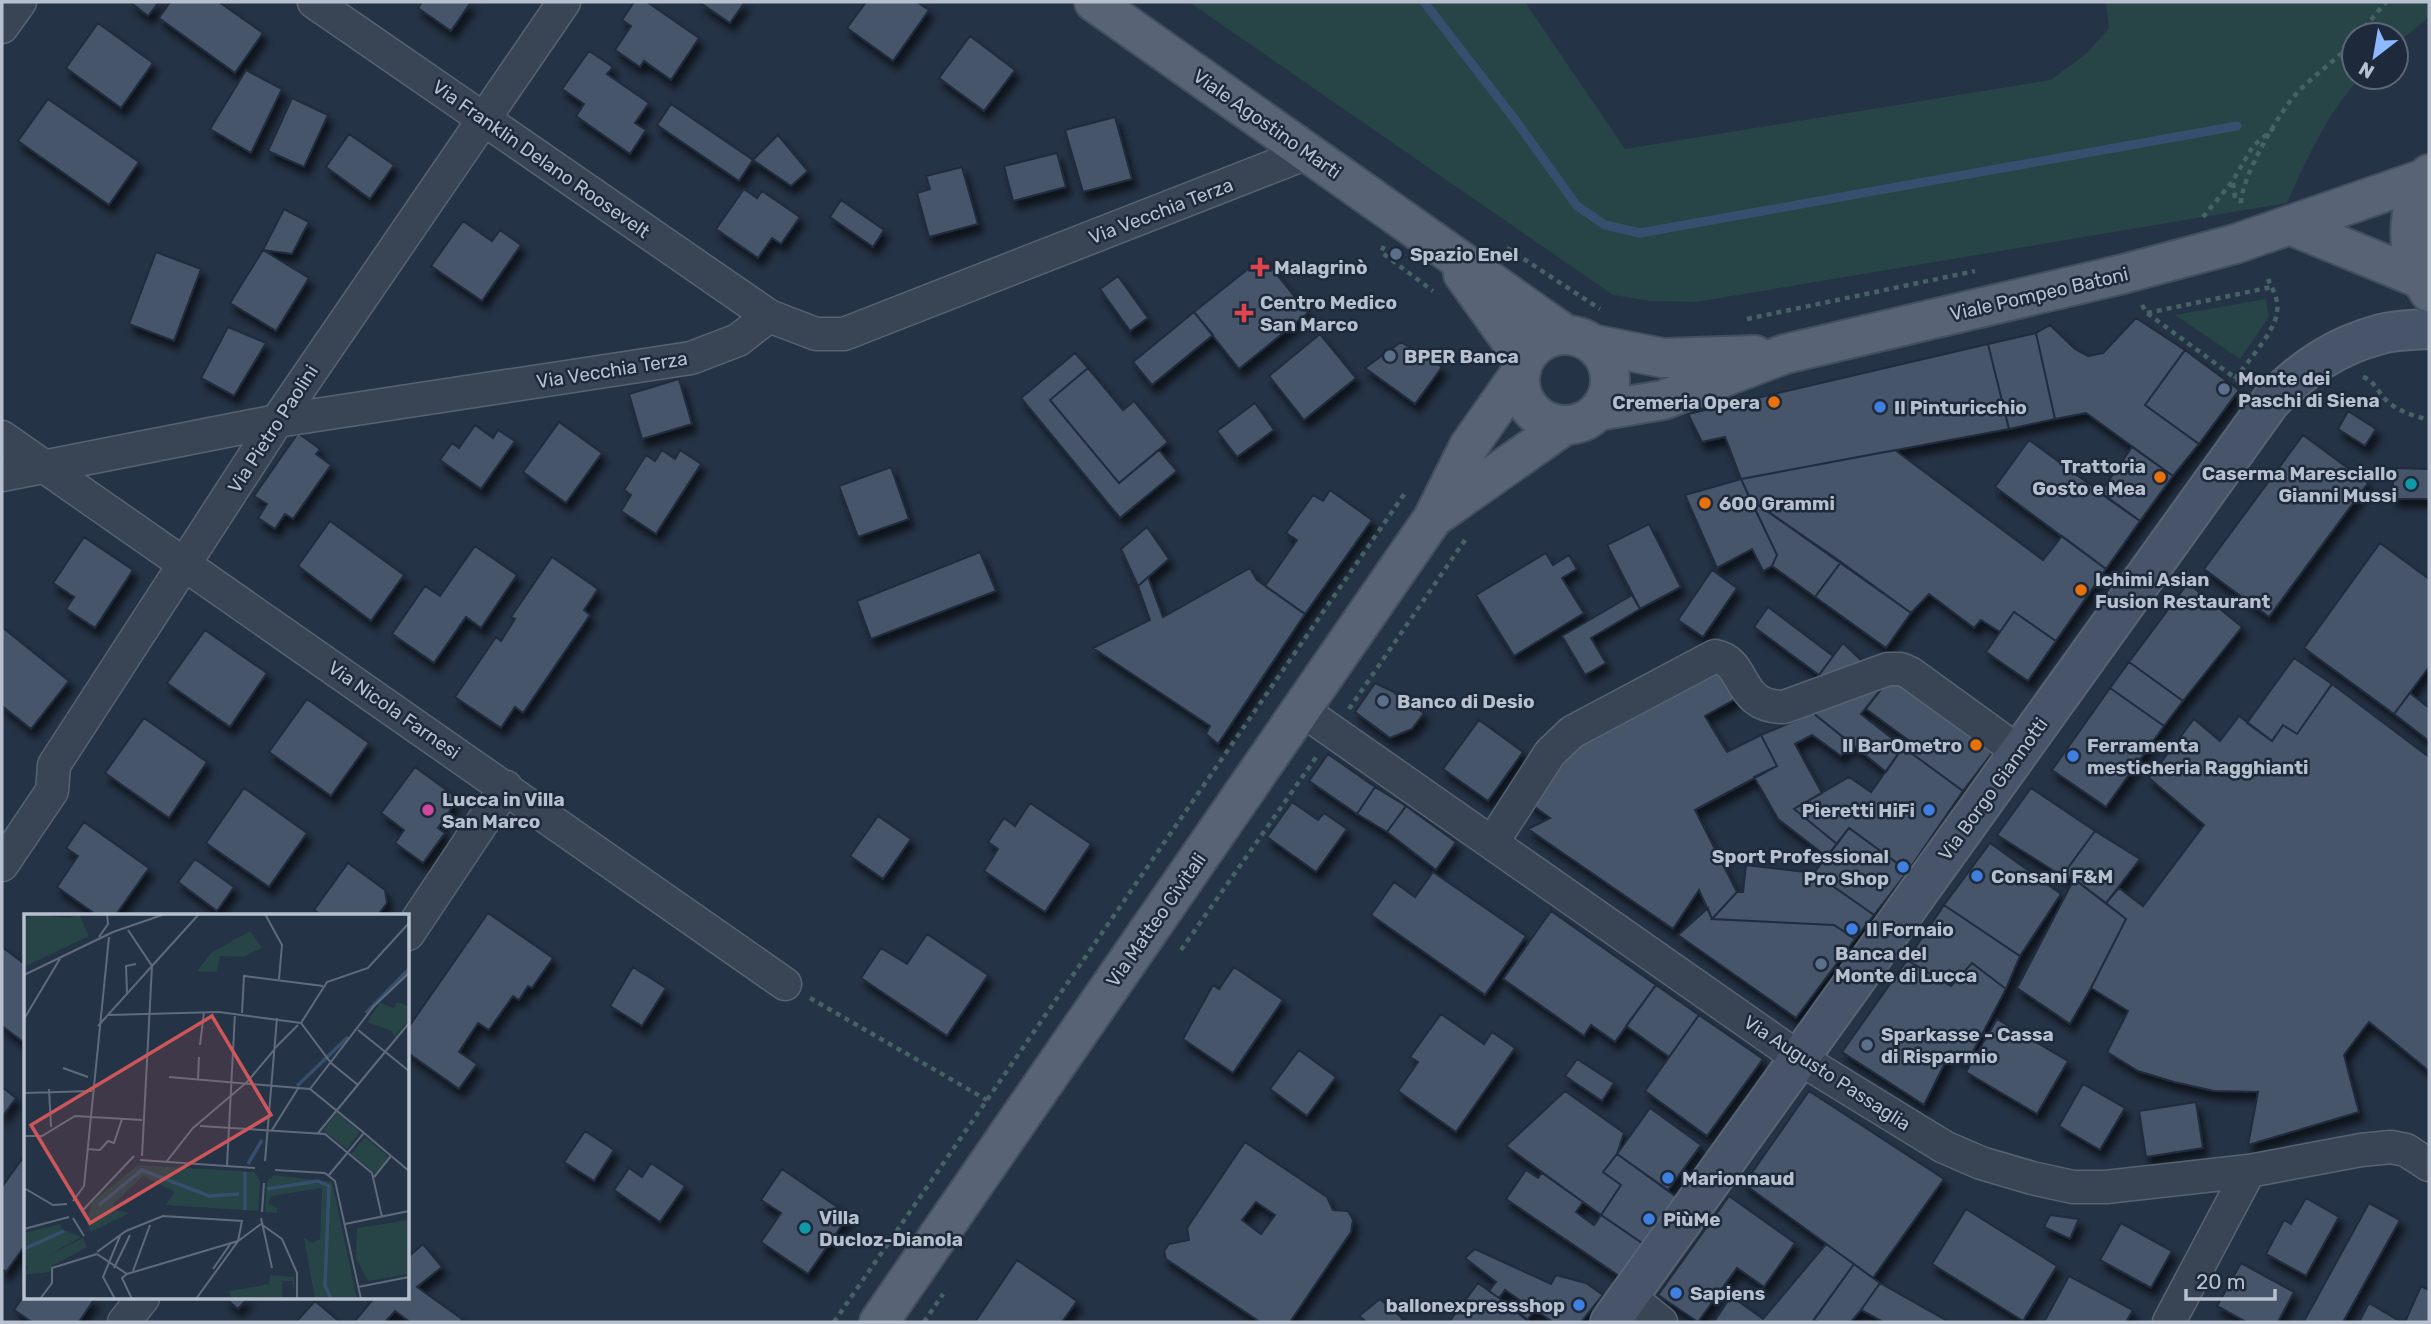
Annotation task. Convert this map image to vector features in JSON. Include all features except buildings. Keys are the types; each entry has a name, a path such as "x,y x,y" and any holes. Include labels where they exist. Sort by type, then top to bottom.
{"main road":[{"name":"Viale Agostino Marti","path":"1094,2 1440,244 1589,331"},
{"name":"Viale Pompeo Batoni","path":"1581,418 1663,400 1785,354 2123,274 2235,244 2428,176"},
{"path":"2425,286 2413,258 2410,231 2414,205 2428,176"},
{"path":"2292,226 2425,286"},
{"name":"Viale Agostino Marti","path":"1440,244 1506,332 1521,368"},
{"name":"Viale Pompeo Batoni","path":"1589,331 1663,358 1785,354"},
{"path":"1589,331 1606,361 1610,375 1606,398 1581,418 1545,420 1532,412 1520,388 1521,368 1528,352 1539,342 1552,336 1589,331"},
{"name":"Via Matteo Civitali","path":"879,1322 1433,518 1469,446 1521,368"},
{"name":"Via Matteo Civitali","path":"1433,518 1581,418"}],"street":[{"path":"2,27 20,2"},
{"name":"Via Franklin Delano Roosevelt","path":"314,2 769,316"},
{"name":"Via Pietro Paolini","path":"2,865 52,791 54,765 277,421 564,2"},
{"name":"Via Vecchia Terza","path":"2,475 41,465 277,421 691,358 738,340 769,316 816,334 844,334 1307,153"},
{"name":"Via Borgo Giannotti","path":"1619,1310 2271,401 2299,373 2365,339 2384,333 2429,329"},
{"name":"Via Nicola Farnesi","path":"2,437 785,984"},
{"path":"1492,843 1549,753 1559,742 1572,732 1715,656 1727,660 1749,693 1770,707 1784,707 1888,669 1900,669 1910,673 2019,752"},
{"name":"Via Augusto Passaglia","path":"1302,710 1799,1058 1944,1147 1981,1164 2073,1186 2106,1187 2249,1171 2391,1147 2406,1150 2429,1165"},
{"path":"410,931 506,787"},
{"path":"2169,1322 2249,1171"},
{"path":"124,1322 141,1300"},
{"path":"1619,1310 1661,1322"}],"path":[{"path":"2370,21 2386,2"},
{"path":"2232,182 2235,198 2242,203 2241,192 2252,166 2296,93 2340,56"},
{"path":"2196,225 2232,182 2253,146 2274,128"},
{"path":"1501,244 1581,299 1589,331"},
{"path":"1381,252 1436,293"},
{"path":"1746,319 1978,271"},
{"path":"2268,279 2272,287 2278,309 2275,323 2235,379 2147,313 2272,287"},
{"path":"2354,373 2370,379 2387,401 2396,407 2429,420"},
{"path":"834,1322 1406,491"},
{"path":"1174,959 1466,538"},
{"path":"785,984 987,1100"},
{"path":"924,1322 947,1288"}],"green space":[{"path":"1189,2 1525,2 1625,149 2051,80 2087,53 2109,28 2106,2 2429,2 2429,17 2410,33 2410,21 2340,21 2340,91 2349,91 2310,153 2287,203 1696,302 1651,301 1613,295"},
{"path":"2266,299 2269,317 2240,359 2175,315"}],"waterway":[{"path":"1424,2 1516,121 1577,206 1605,225 1640,233 2237,126"}],"place":[{"name":"Spazio Enel","path":"1396,254"},
{"name":"Malagrinò","path":"1260,267"},
{"name":"Centro Medico San Marco","path":"1244,313"},
{"name":"BPER Banca","path":"1390,356"},
{"name":"Monte dei Paschi di Siena","path":"2224,389"},
{"name":"Cremeria Opera","path":"1774,402"},
{"name":"Il Pinturicchio","path":"1880,407"},
{"name":"Trattoria Gosto e Mea","path":"2160,477"},
{"name":"Caserma Maresciallo Gianni Mussi","path":"2411,484"},
{"name":"600 Grammi","path":"1705,503"},
{"name":"Ichimi Asian Fusion Restaurant","path":"2081,590"},
{"name":"Banco di Desio","path":"1383,701"},
{"name":"Il BarOmetro","path":"1976,745"},
{"name":"Ferramenta mesticheria Ragghianti","path":"2073,756"},
{"name":"Lucca in Villa San Marco","path":"428,810"},
{"name":"Pieretti HiFi","path":"1929,810"},
{"name":"Sport Professional Pro Shop","path":"1903,867"},
{"name":"Consani F&M","path":"1977,876"},
{"name":"Il Fornaio","path":"1852,929"},
{"name":"Banca del Monte di Lucca","path":"1821,964"},
{"name":"Sparkasse - Cassa di Risparmio","path":"1867,1045"},
{"name":"Marionnaud","path":"1668,1178"},
{"name":"PiùMe","path":"1649,1219"},
{"name":"Villa Ducloz-Dianola","path":"805,1228"},
{"name":"Sapiens","path":"1676,1293"},
{"name":"ballonexpressshop","path":"1579,1305"}]}
